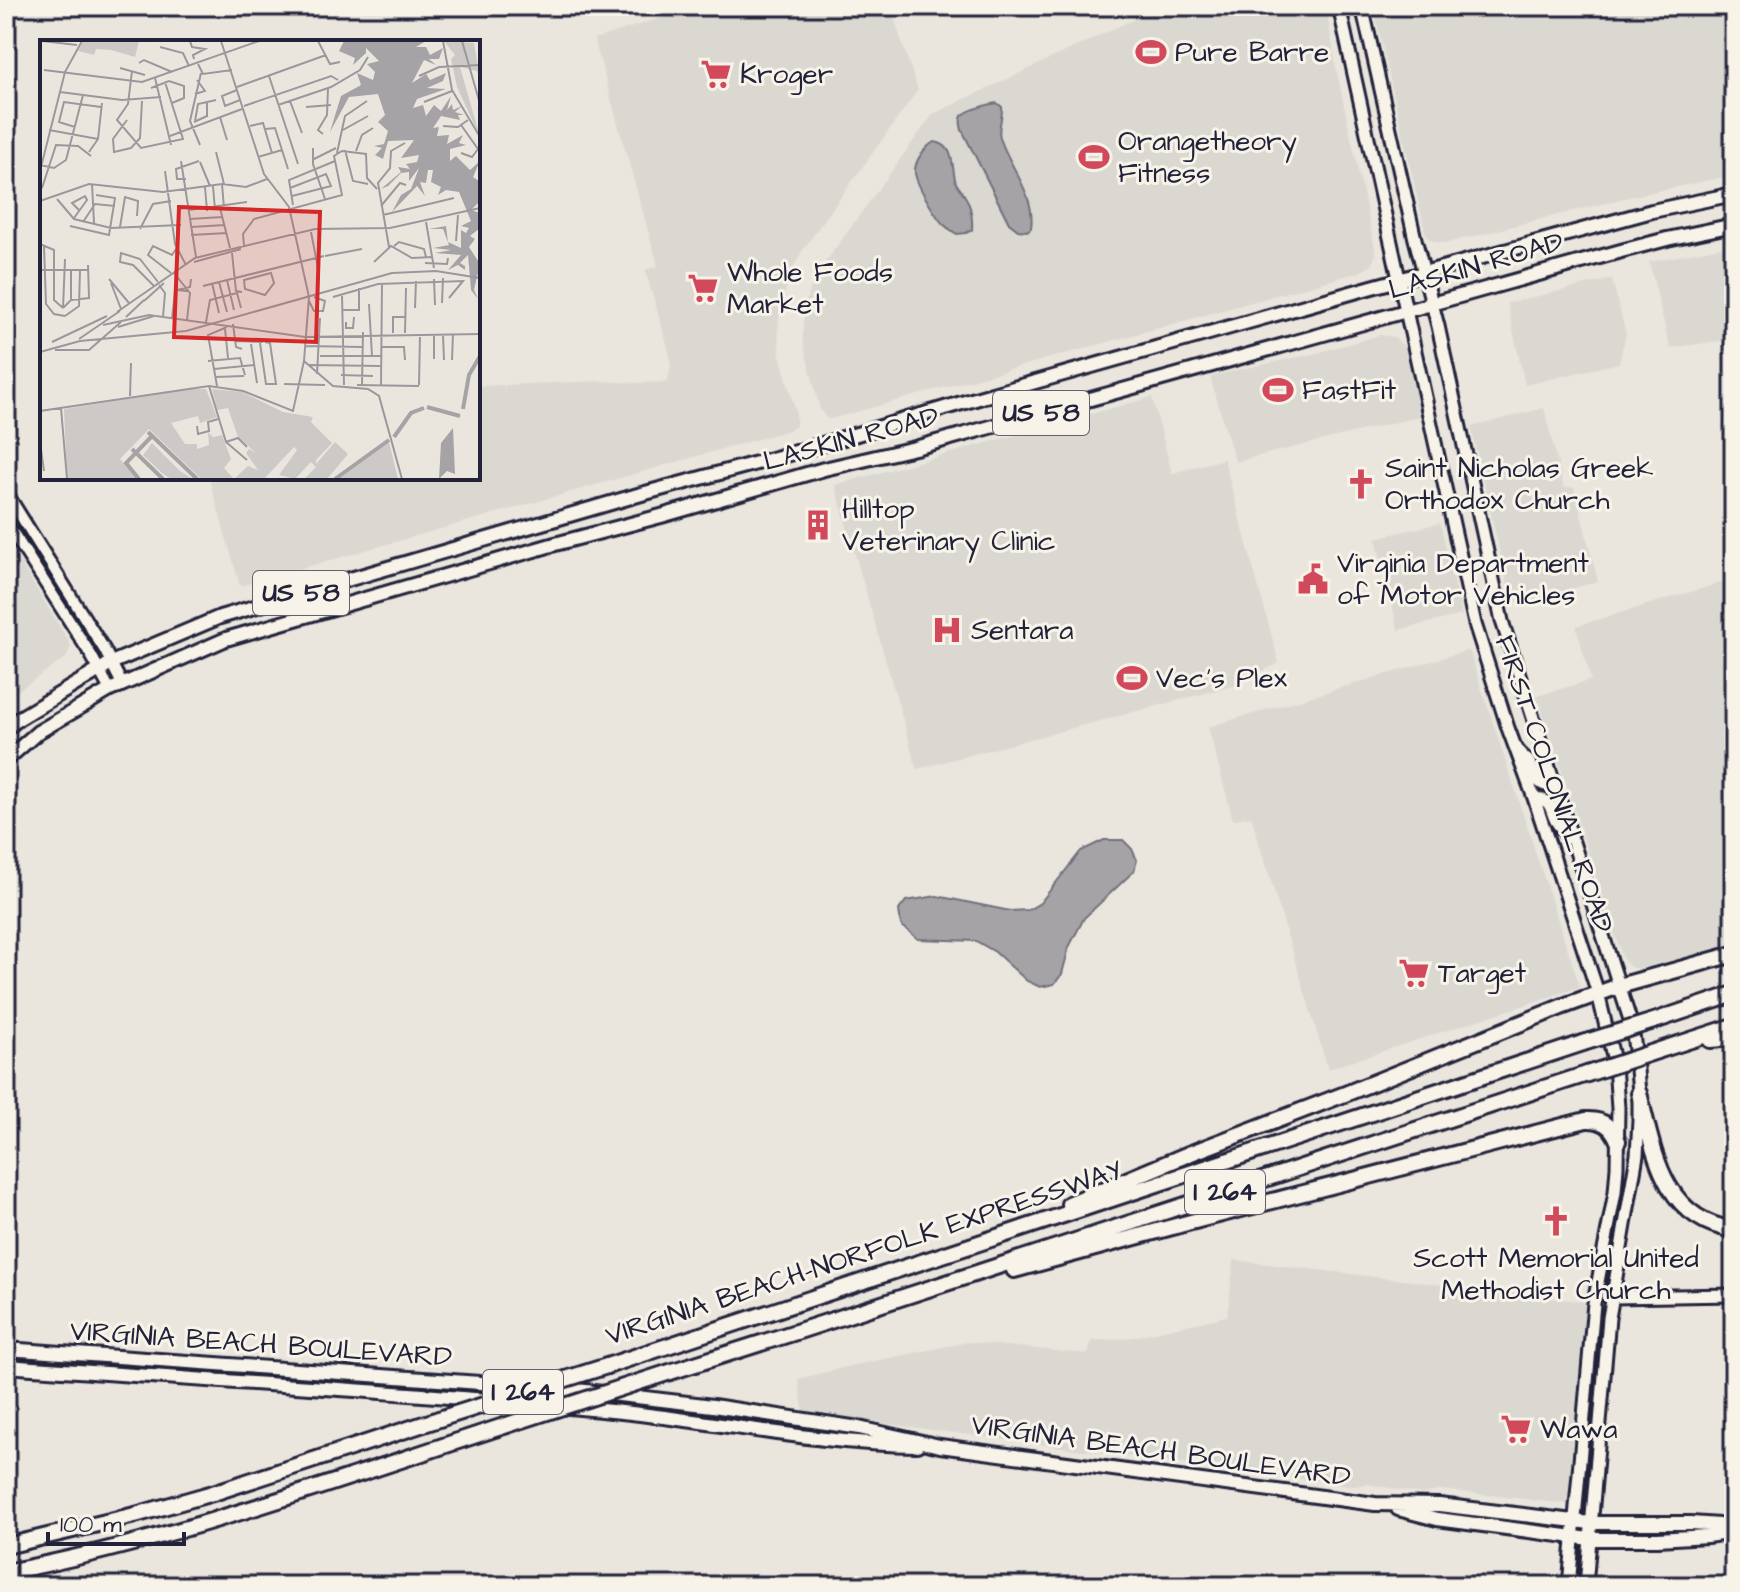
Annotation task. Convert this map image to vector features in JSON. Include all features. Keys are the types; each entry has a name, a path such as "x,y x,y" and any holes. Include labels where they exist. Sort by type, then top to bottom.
{"highway":[{"path":"965,1247 1191,1153 1598,993 1734,954"},
{"name":"VIRGINIA BEACH-NORFOLK EXPRESSWAY","path":"6,1546 213,1493 1734,994"},
{"name":"VIRGINIA BEACH-NORFOLK EXPRESSWAY","path":"6,1572 64,1561 232,1515 1734,1026"},
{"path":"1685,1042 1734,1038"},
{"path":"1639,1093 1654,1154 1670,1190 1686,1208 1701,1218 1734,1230"},
{"path":"863,1310 1586,1120 1607,1124 1618,1141"}],"main road":[{"name":"FIRST COLONIAL ROAD","path":"1339,6 1475,624 1598,993 1615,1065 1618,1141 1615,1192 1596,1293 1569,1586"},
{"name":"FIRST COLONIAL ROAD","path":"1362,6 1502,621 1635,1042 1639,1120 1633,1182 1612,1297 1586,1586"},
{"name":"LASKIN ROAD","path":"6,729 105,666 220,617 508,526 779,457 1399,279 1652,211 1734,194"},
{"name":"LASKIN ROAD","path":"6,760 38,732 116,687 226,639 438,576 824,469 887,456 1646,244 1734,225"},
{"path":"1515,748 1530,763 1540,783 1555,786"},
{"path":"1534,798 1544,799 1548,803 1557,822 1575,845"},
{"path":"1596,1293 1612,1297 1734,1295"},
{"name":"VIRGINIA BEACH BOULEVARD","path":"6,1349 577,1390 810,1420 940,1446"},
{"name":"VIRGINIA BEACH BOULEVARD","path":"6,1366 459,1398 625,1413 877,1444 940,1446 1375,1504 1437,1519 1573,1538 1658,1539 1734,1532"},
{"name":"VIRGINIA BEACH BOULEVARD","path":"1375,1504 1439,1505 1574,1522 1734,1526"}],"street":[{"path":"6,489 100,643 105,666"},
{"path":"6,522 105,666 116,687"}],"shaded area":[{"path":"700,6 733,6 758,17 805,6 890,6 918,90 802,251 791,272 780,309 778,330 780,355 796,413 796,426 240,586 210,480 480,480 480,386 503,385 506,395 504,385 667,382 671,368 669,351 645,270 658,266 594,39"},
{"path":"1162,6 1326,6 1336,68 1376,253 1372,265 1360,272 826,418 820,409 803,342 806,301 824,264 933,114"},
{"path":"1373,6 1734,6 1734,175 1629,197 1447,243 1433,241 1425,231"},
{"path":"997,103 1002,107 1000,138 1030,204 1031,228 1027,231 1018,230 1009,223 962,130 962,116"},
{"path":"934,142 946,147 949,152 956,183 970,206 972,230 966,233 957,234 942,223 916,178 918,159"},
{"path":"1734,244 1734,339 1670,348 1649,262"},
{"path":"1612,279 1626,334 1619,363 1525,385 1507,303"},
{"path":"1380,335 1394,337 1404,346 1421,416 1235,462 1210,377"},
{"path":"1152,397 1172,473 1224,459 1279,663 1233,686 917,769 835,485"},
{"path":"1544,408 1564,488 1574,487 1598,581 1521,604 1510,597 1471,427"},
{"path":"1440,523 1462,615 1398,630 1376,538"},
{"path":"6,539 71,645 67,657 6,699"},
{"path":"1734,579 1734,943 1640,969 1630,967 1623,959 1537,696 1591,680 1576,626"},
{"path":"1469,650 1580,987 1328,1069 1251,816 1233,820 1208,727"},
{"path":"1104,840 1123,840 1132,849 1137,860 1134,871 1084,918 1069,947 1062,974 1054,984 1040,987 1027,981 995,952 976,941 918,939 901,925 899,910 906,901 937,896 1010,911 1028,910 1040,903 1081,851"},
{"path":"1234,1260 1587,1302 1569,1501 1566,1504 1441,1490 1422,1494 1367,1484 1355,1486 804,1413 798,1379 850,1366 968,1342 1088,1354 1091,1341 1128,1338 1227,1316"}],"place":[{"name":"Pure Barre","path":"1151,52"},
{"name":"Kroger","path":"716,74"},
{"name":"Orangetheory Fitness","path":"1094,157"},
{"name":"Whole Foods Market","path":"703,288"},
{"name":"FastFit","path":"1278,390"},
{"name":"Saint Nicholas Greek Orthodox Church","path":"1361,484"},
{"name":"Hilltop Veterinary Clinic","path":"818,525"},
{"name":"Virginia Department of Motor Vehicles","path":"1313,579"},
{"name":"Sentara","path":"947,630"},
{"name":"Vec's Plex","path":"1132,678"},
{"name":"Target","path":"1414,973"},
{"name":"Scott Memorial United Methodist Church","path":"1556,1221"},
{"name":"Wawa","path":"1516,1429"}]}
